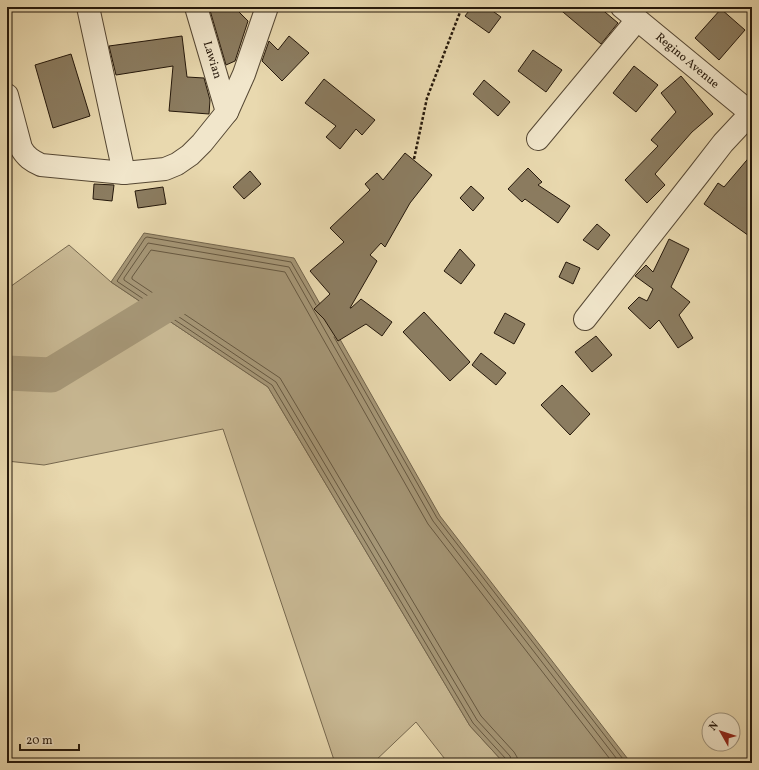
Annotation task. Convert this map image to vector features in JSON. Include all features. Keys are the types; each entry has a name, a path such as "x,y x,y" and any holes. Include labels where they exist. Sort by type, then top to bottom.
{"street":[{"path":"88,7 124,173"},
{"name":"Lawian","path":"196,7 227,112"},
{"path":"7,94 21,148 26,156 33,161 50,167 124,173 165,168 177,164 190,155 202,143 227,112 244,74 267,7"},
{"path":"538,139 629,13"},
{"name":"Regino Avenue","path":"629,13 752,113"},
{"path":"585,319 723,143 752,113"}],"path":[{"path":"414,159 427,98 462,7"}],"shaded area":[{"path":"69,245 111,282 268,387 470,726 504,763 448,763 416,722 373,763 335,763 223,429 44,465 7,461 7,289"}],"water":[{"path":"144,233 294,258 440,516 631,763 504,763 470,726 268,387 111,282"}],"building":[{"path":"209,7 234,7 248,21 235,61 226,65"},
{"path":"472,7 487,7 501,17 489,33 465,16"},
{"path":"557,7 599,7 618,23 601,44"},
{"path":"721,9 745,30 719,60 695,38"},
{"path":"182,36 187,77 204,78 210,100 209,114 169,111 173,66 116,75 109,46"},
{"path":"289,36 309,53 282,81 262,61 269,41 278,50"},
{"path":"533,50 562,70 546,92 518,71"},
{"path":"71,54 90,116 53,128 35,65"},
{"path":"634,66 658,85 636,112 613,93"},
{"path":"681,76 713,114 692,132 655,174 665,185 647,203 625,180 658,146 651,140 676,112 661,93"},
{"path":"324,79 375,120 362,135 356,129 340,149 326,137 336,126 305,103"},
{"path":"484,80 510,102 498,116 473,94"},
{"path":"405,153 432,175 410,203 385,247 381,243 370,255 377,261 350,308 361,299 392,322 382,336 366,324 338,341 324,319 314,309 330,294 310,271 344,242 330,228 370,190 365,184 377,173 383,180"},
{"path":"752,154 752,238 704,204 718,183 724,187"},
{"path":"528,168 542,182 538,185 570,206 558,223 525,199 522,202 508,189"},
{"path":"250,171 261,184 244,199 233,187"},
{"path":"94,184 114,185 112,201 93,199"},
{"path":"471,186 484,198 473,211 460,198"},
{"path":"163,187 166,204 138,208 135,191"},
{"path":"597,224 610,235 598,250 583,240"},
{"path":"669,239 689,249 671,287 690,302 679,315 693,338 678,348 659,320 650,329 628,308 639,297 647,301 653,289 635,276 646,265 653,272"},
{"path":"460,249 475,265 461,284 444,271"},
{"path":"566,262 580,268 573,284 559,277"},
{"path":"424,312 470,362 450,381 403,332"},
{"path":"505,313 525,324 514,344 494,333"},
{"path":"596,336 612,355 592,372 575,352"},
{"path":"481,353 506,373 496,385 472,365"},
{"path":"562,385 590,414 570,435 541,405"}],"waterway":[{"path":"7,373 51,375 195,287"}]}
